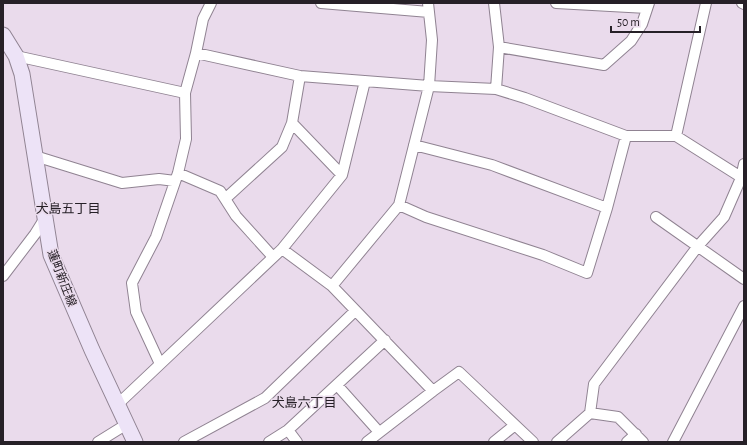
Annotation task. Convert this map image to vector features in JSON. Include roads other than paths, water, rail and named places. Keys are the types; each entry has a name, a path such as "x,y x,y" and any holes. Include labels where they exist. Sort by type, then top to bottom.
{"main road":[{"name":"蓮町新庄線","path":"3,35 16,56 22,74 51,255 92,350 135,442"}],"street":[{"path":"160,364 136,312 132,283 156,237 177,177 186,139 185,93 196,53 202,19 211,3"},
{"path":"321,3 429,8 432,40 429,86 399,205 332,286"},
{"path":"494,3 499,47 496,89"},
{"path":"499,47 604,65 631,42 642,24 648,6 556,3"},
{"path":"676,136 706,3"},
{"path":"196,53 300,76 429,86 496,89 525,98 626,136 676,136 742,178"},
{"path":"16,56 185,93"},
{"path":"225,199 282,147 292,123 300,76"},
{"path":"118,404 282,249 342,175 365,81"},
{"path":"292,123 342,175"},
{"path":"399,205 426,217 544,255 587,273 607,208 626,136"},
{"path":"414,145 492,165 607,208"},
{"path":"36,156 122,183 177,177 220,191 236,216 273,257"},
{"path":"557,442 590,414 594,384 698,246 724,217 742,178 744,164"},
{"path":"656,216 744,279"},
{"path":"3,276 35,234 45,218"},
{"path":"282,249 332,286 433,391"},
{"path":"673,442 744,306"},
{"path":"191,440 265,398 355,311"},
{"path":"269,442 288,430 385,340"},
{"path":"368,442 379,432 459,372 533,442"},
{"path":"337,385 379,432"},
{"path":"590,414 618,417 643,442"},
{"path":"98,442 127,424"},
{"path":"494,442 515,425"},
{"path":"288,430 297,442"},
{"path":"627,442 636,434"}],"district":[{"name":"犬島五丁目","path":"68,209"},
{"name":"犬島六丁目","path":"304,403"}]}
